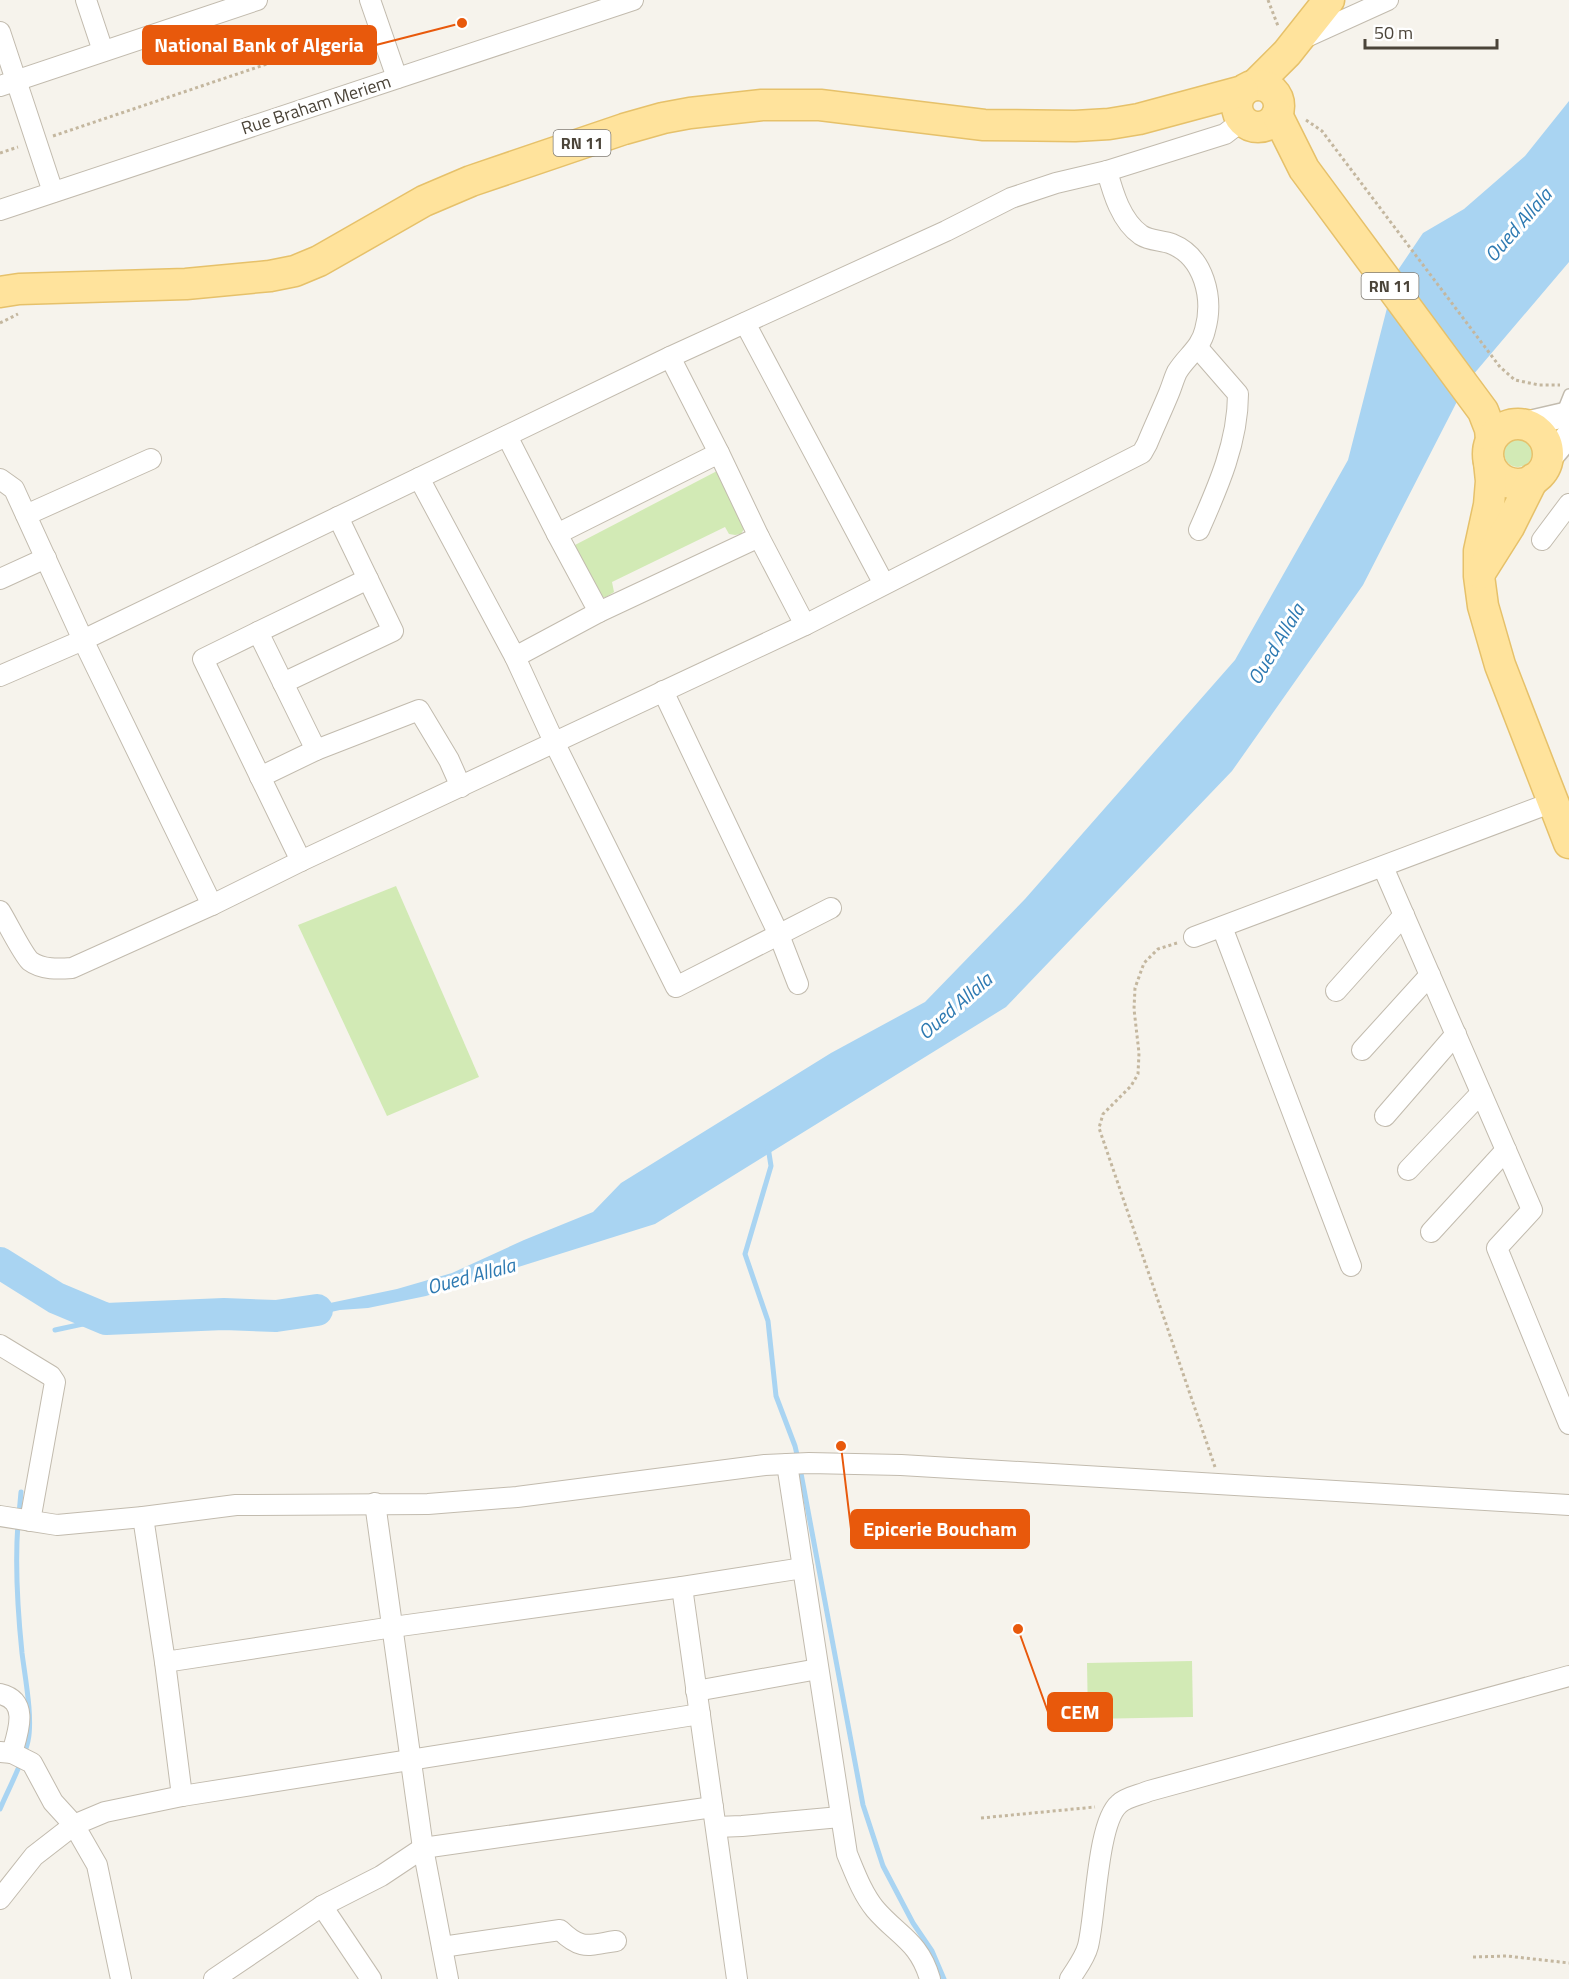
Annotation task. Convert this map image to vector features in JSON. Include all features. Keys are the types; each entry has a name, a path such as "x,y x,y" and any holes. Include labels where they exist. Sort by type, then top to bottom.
{"main road":[{"path":"1256,108 1297,42 1329,0"},
{"name":"RN 11","path":"0,292 19,289 186,284 270,276 295,271 344,248 424,201 471,181 624,129 690,113 762,105 820,105 984,125 1046,127 1109,124 1139,119 1186,106 1256,108 1304,169 1477,403 1487,420 1491,481 1489,505 1480,540 1479,576 1483,606 1494,645 1569,843"},
{"path":"1477,403 1493,416 1532,427 1543,438 1546,445 1540,470 1479,576"},
{"path":"1521,424 1502,428 1490,451 1492,469 1503,480 1518,483 1540,470"}],"street":[{"path":"86,0 103,51"},
{"path":"8,83 257,0"},
{"path":"370,0 397,78"},
{"name":"Rue Braham Meriem","path":"0,210 632,0"},
{"path":"1297,42 1388,0"},
{"path":"0,32 8,83 37,141 54,192"},
{"path":"0,675 84,640 670,357 946,231 1011,198 1225,134 1256,108"},
{"path":"0,911 29,960 41,966 56,969 72,968 212,905 663,691 806,626 1142,453 1177,373 1185,360 1198,348 1205,330 1208,312 1207,291 1195,261 1185,250 1160,239 1142,236 1132,227 1111,188 1107,171"},
{"path":"745,323 884,584"},
{"path":"1198,348 1238,394 1238,412 1222,478 1199,530"},
{"path":"670,357 806,626"},
{"path":"1521,424 1566,422"},
{"path":"1540,470 1566,422"},
{"path":"507,436 599,612"},
{"path":"557,534 719,453"},
{"path":"26,515 151,459"},
{"path":"420,478 515,657 555,744 676,987 831,908"},
{"path":"0,479 14,489 212,905"},
{"path":"1542,540 1569,504"},
{"path":"283,683 393,631 338,517"},
{"path":"515,657 599,612 759,537"},
{"path":"0,579 46,558"},
{"path":"302,861 203,659 368,579"},
{"path":"258,632 316,750"},
{"path":"663,691 779,935 798,984"},
{"path":"260,777 316,750 419,710 449,760 462,787"},
{"path":"1194,937 1553,802"},
{"path":"1383,867 1532,1210 1497,1248 1569,1424"},
{"path":"1336,991 1404,915"},
{"path":"1222,927 1351,1266"},
{"path":"1362,1050 1430,975"},
{"path":"1385,1116 1456,1034"},
{"path":"1408,1170 1481,1093"},
{"path":"1431,1232 1506,1150"},
{"path":"0,1345 51,1376 55,1382 16,1519 57,1525 236,1505 428,1504 517,1497 796,1463 901,1465 1569,1505"},
{"path":"796,1463 802,1568 847,1854 860,1885 875,1908 917,1950 930,1979"},
{"path":"375,1503 423,1848 448,1979"},
{"path":"143,1517 182,1796"},
{"path":"165,1662 802,1568"},
{"path":"682,1587 737,1979"},
{"path":"696,1691 818,1670"},
{"path":"1070,1979 1087,1949 1102,1844 1110,1815 1120,1803 1149,1791 1569,1676"},
{"path":"0,1694 9,1696 18,1709 19,1730 6,1753 32,1763 53,1802 74,1825 98,1865 121,1979"},
{"path":"0,1899 34,1856 74,1825 105,1812 182,1796 700,1714"},
{"path":"214,1979 238,1972 322,1906 381,1876 423,1848 713,1807"},
{"path":"716,1827 840,1816"},
{"path":"322,1906 371,1979"},
{"path":"442,1947 560,1930 572,1941 582,1946 616,1941"}],"lane":[{"path":"1566,422 1569,394"}],"path":[{"path":"0,153 379,26"},
{"path":"1334,146 1500,367 1515,380 1539,385 1569,385"},
{"path":"1194,937 1158,949 1144,963 1136,988 1134,1009 1139,1053 1138,1074 1131,1086 1103,1114 1099,1128 1222,1485"},
{"path":"981,1818 1120,1803"},
{"path":"1473,1957 1507,1956 1569,1964"}],"green space":[{"path":"1518,439 1528,443 1532,453 1528,463 1518,467 1508,463 1504,453 1508,443"},
{"path":"717,471 742,519 744,529 741,534 729,534 725,527 612,582 614,592 606,597 600,597 575,545"},
{"path":"396,886 479,1077 387,1116 298,925"},
{"path":"1192,1661 1193,1717 1088,1719 1087,1663"}],"water":[{"path":"1569,101 1569,262 1467,382 1363,585 1232,771 1006,1007 655,1224 426,1296 295,1320 276,1316 397,1289 452,1273 593,1212 621,1183 831,1053 925,1002 1025,899 1235,660 1348,460 1396,273 1423,233 1464,209 1525,156"}],"waterway":[{"path":"768,1147 771,1166 745,1254 768,1321 776,1396 798,1459"},
{"name":"Oued Allala","path":"0,1263 56,1298 106,1319 224,1314 276,1316 317,1310"},
{"path":"55,1330 106,1319"},
{"path":"800,1468 863,1805 883,1866 913,1923 932,1951 944,1979"},
{"path":"19,1514 21,1492"},
{"path":"0,1809 23,1757 29,1732 27,1685 18,1605 18,1523"}],"place":[{"name":"National Bank of Algeria","path":"462,23"},
{"name":"Epicerie Boucham","path":"841,1446"},
{"name":"CEM","path":"1018,1629"}]}
